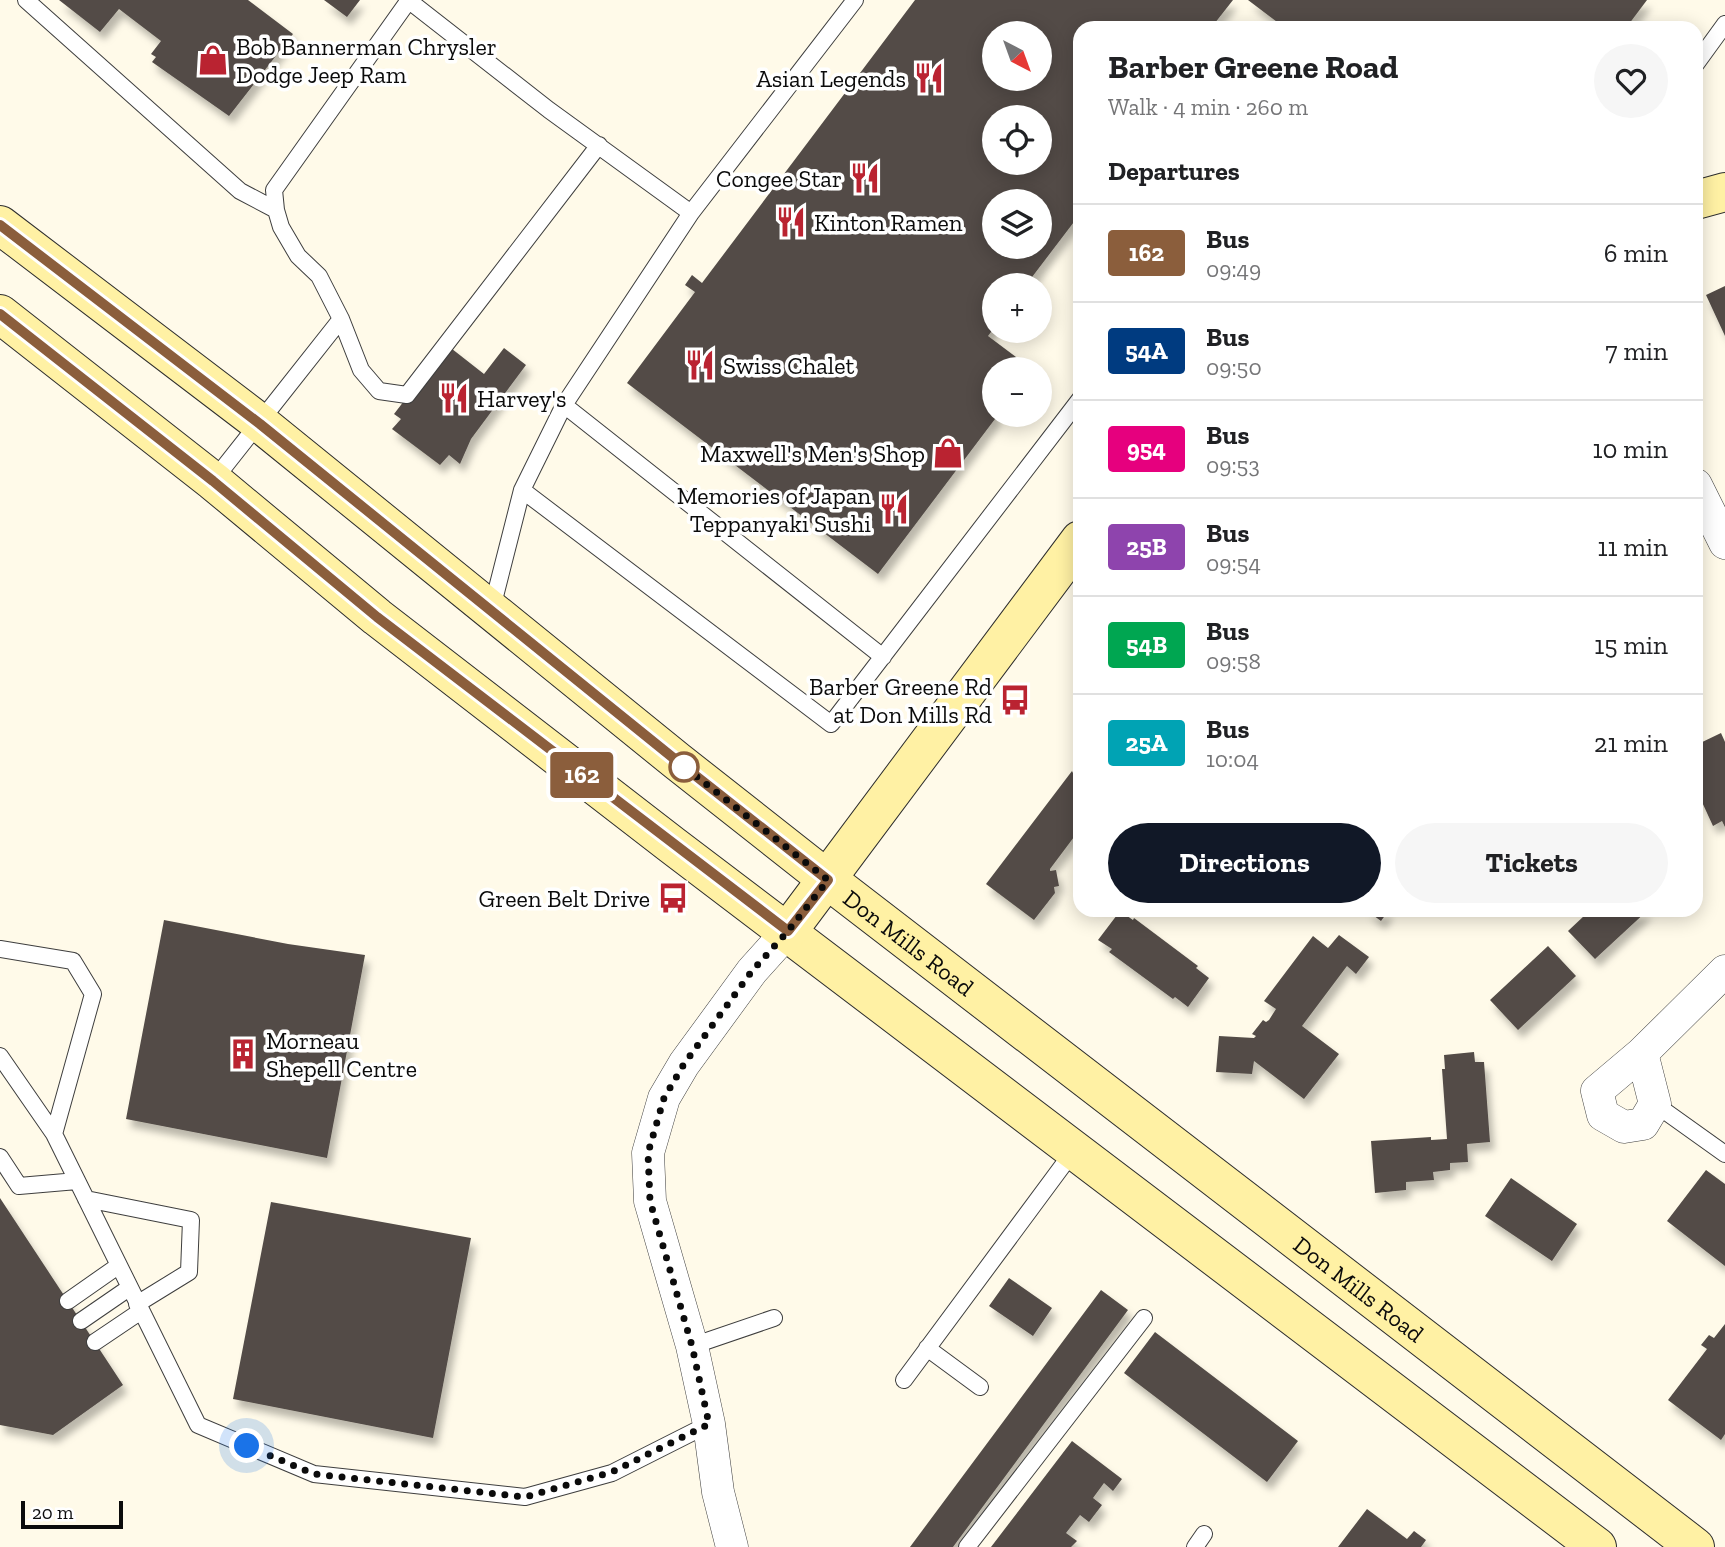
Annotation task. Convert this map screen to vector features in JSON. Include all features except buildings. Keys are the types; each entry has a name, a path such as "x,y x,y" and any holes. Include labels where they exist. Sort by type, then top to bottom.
{"main road":[{"path":"1703,198 1725,192"},
{"name":"Don Mills Road","path":"3,230 260,424 828,880 1695,1547"},
{"path":"0,314 213,481 377,617 1597,1547"},
{"path":"788,931 1073,549"}],"street":[{"path":"1703,501 1725,543"},
{"path":"732,1547 718,1492 709,1424 692,1346 650,1201 648,1153 664,1098 684,1064 752,971 788,931"},
{"path":"1642,1053 1655,1104 1643,1124 1624,1127 1604,1115 1597,1091 1642,1053 1725,971"}],"lane":[{"path":"26,0 240,191 276,211"},
{"path":"599,145 407,395 379,391 361,370 341,319 319,276 298,256 281,227 274,190 408,0 691,214"},
{"path":"491,611 522,490 564,405 691,214 741,145 855,0"},
{"path":"1703,54 1725,24"},
{"path":"213,481 341,319"},
{"path":"564,405 883,657"},
{"path":"522,490 831,724 1073,408"},
{"path":"0,949 73,961 93,994 54,1134"},
{"path":"0,1056 54,1134 198,1425 314,1474 525,1497 612,1472 709,1424"},
{"path":"1655,1104 1725,1154"},
{"path":"904,1380 1075,1149"},
{"path":"0,1157 19,1186 77,1181"},
{"path":"86,1199 191,1220 189,1272 95,1342"},
{"path":"68,1301 118,1266"},
{"path":"81,1321 129,1289"},
{"path":"692,1346 774,1318"},
{"path":"968,1547 1144,1318"},
{"path":"928,1348 980,1387"}],"bus line":[{"name":"162","path":"0,225 260,424 828,880 788,931 377,617 213,481 0,314"}],"place":[{"name":"Bob Bannerman Chrysler Dodge Jeep Ram","path":"213,60"},
{"name":"Asian Legends","path":"929,78"},
{"name":"Congee Star","path":"865,178"},
{"name":"Kinton Ramen","path":"791,222"},
{"name":"Swiss Chalet","path":"700,365"},
{"name":"Harvey's","path":"454,398"},
{"name":"Maxwell's Men's Shop","path":"948,453"},
{"name":"Memories of Japan Teppanyaki Sushi","path":"894,509"},
{"name":"Barber Greene Rd at Don Mills Rd","path":"1015,700"},
{"name":"Green Belt Drive","path":"673,898"},
{"name":"Morneau Shepell Centre","path":"243,1054"}],"route":[{"path":"247,1446 314,1474 525,1497 612,1472 709,1424 692,1346 650,1201 648,1153 664,1098 684,1064 752,971 828,880 677,761 684,767"}]}
